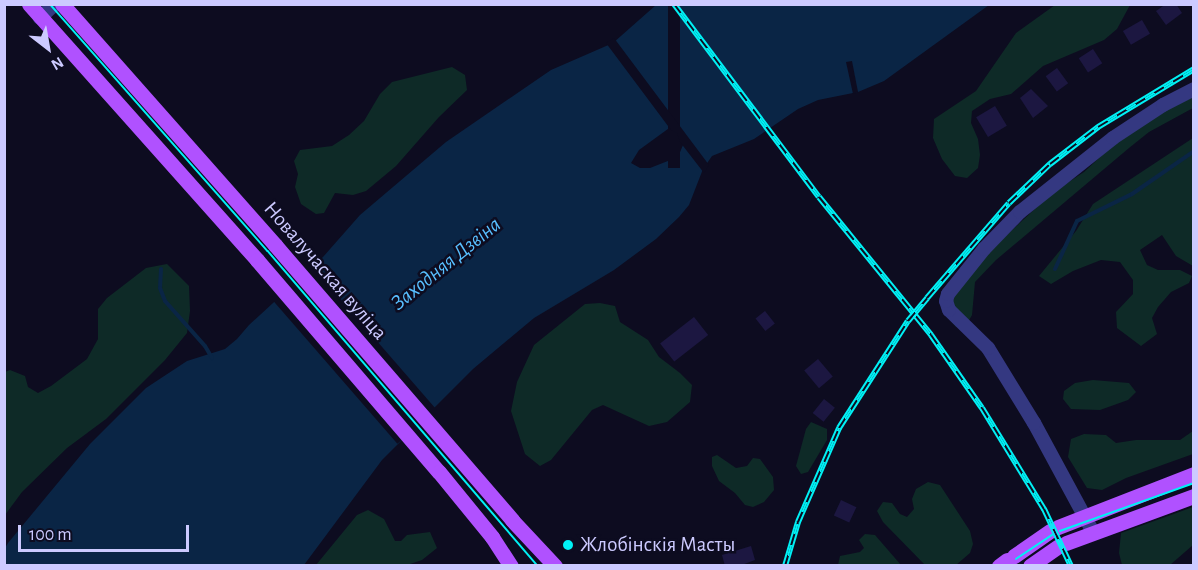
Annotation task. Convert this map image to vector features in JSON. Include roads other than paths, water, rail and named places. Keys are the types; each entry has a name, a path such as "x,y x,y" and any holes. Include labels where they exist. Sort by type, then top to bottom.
{"main road":[{"path":"29,4 257,261 439,472 492,537 511,566"},
{"name":"Новалучаская вуліца","path":"62,4 555,566"},
{"path":"1006,560 1054,529 1194,474"},
{"path":"1030,566 1062,545 1194,496"}],"street":[{"path":"40,18 55,4"},
{"path":"1093,532 988,348 949,310 946,301 948,294 984,249 1020,212 1113,138 1163,105 1194,89"}],"water":[{"name":"Заходняя Дзвіна","path":"656,5 989,5 884,81 858,92 818,100 798,109 754,139 712,156 703,169 689,205 679,217 656,239 614,270 534,318 473,369 382,460 304,565 5,566 5,548 8,543 90,444 146,388 187,361 225,349 323,257 360,215 446,142 551,70 613,43","holes":["672,126 683,138 678,157 650,168 640,168 631,163 639,150"]}],"waterway":[{"path":"1055,269 1077,221 1132,194 1194,151"},
{"path":"161,269 160,288 165,301 205,346 212,358"}],"tram line":[{"path":"50,4 268,251 538,566"},
{"path":"1060,531 1194,483"},
{"path":"1016,559 1052,535"}],"railway":[{"path":"674,4 819,197 931,335 982,408 1044,509 1071,566"},
{"path":"785,566 798,522 839,428 908,321 1009,203 1050,164 1098,127 1194,69"}],"place":[{"name":"Жлобінскія Масты","path":"568,545"}]}
